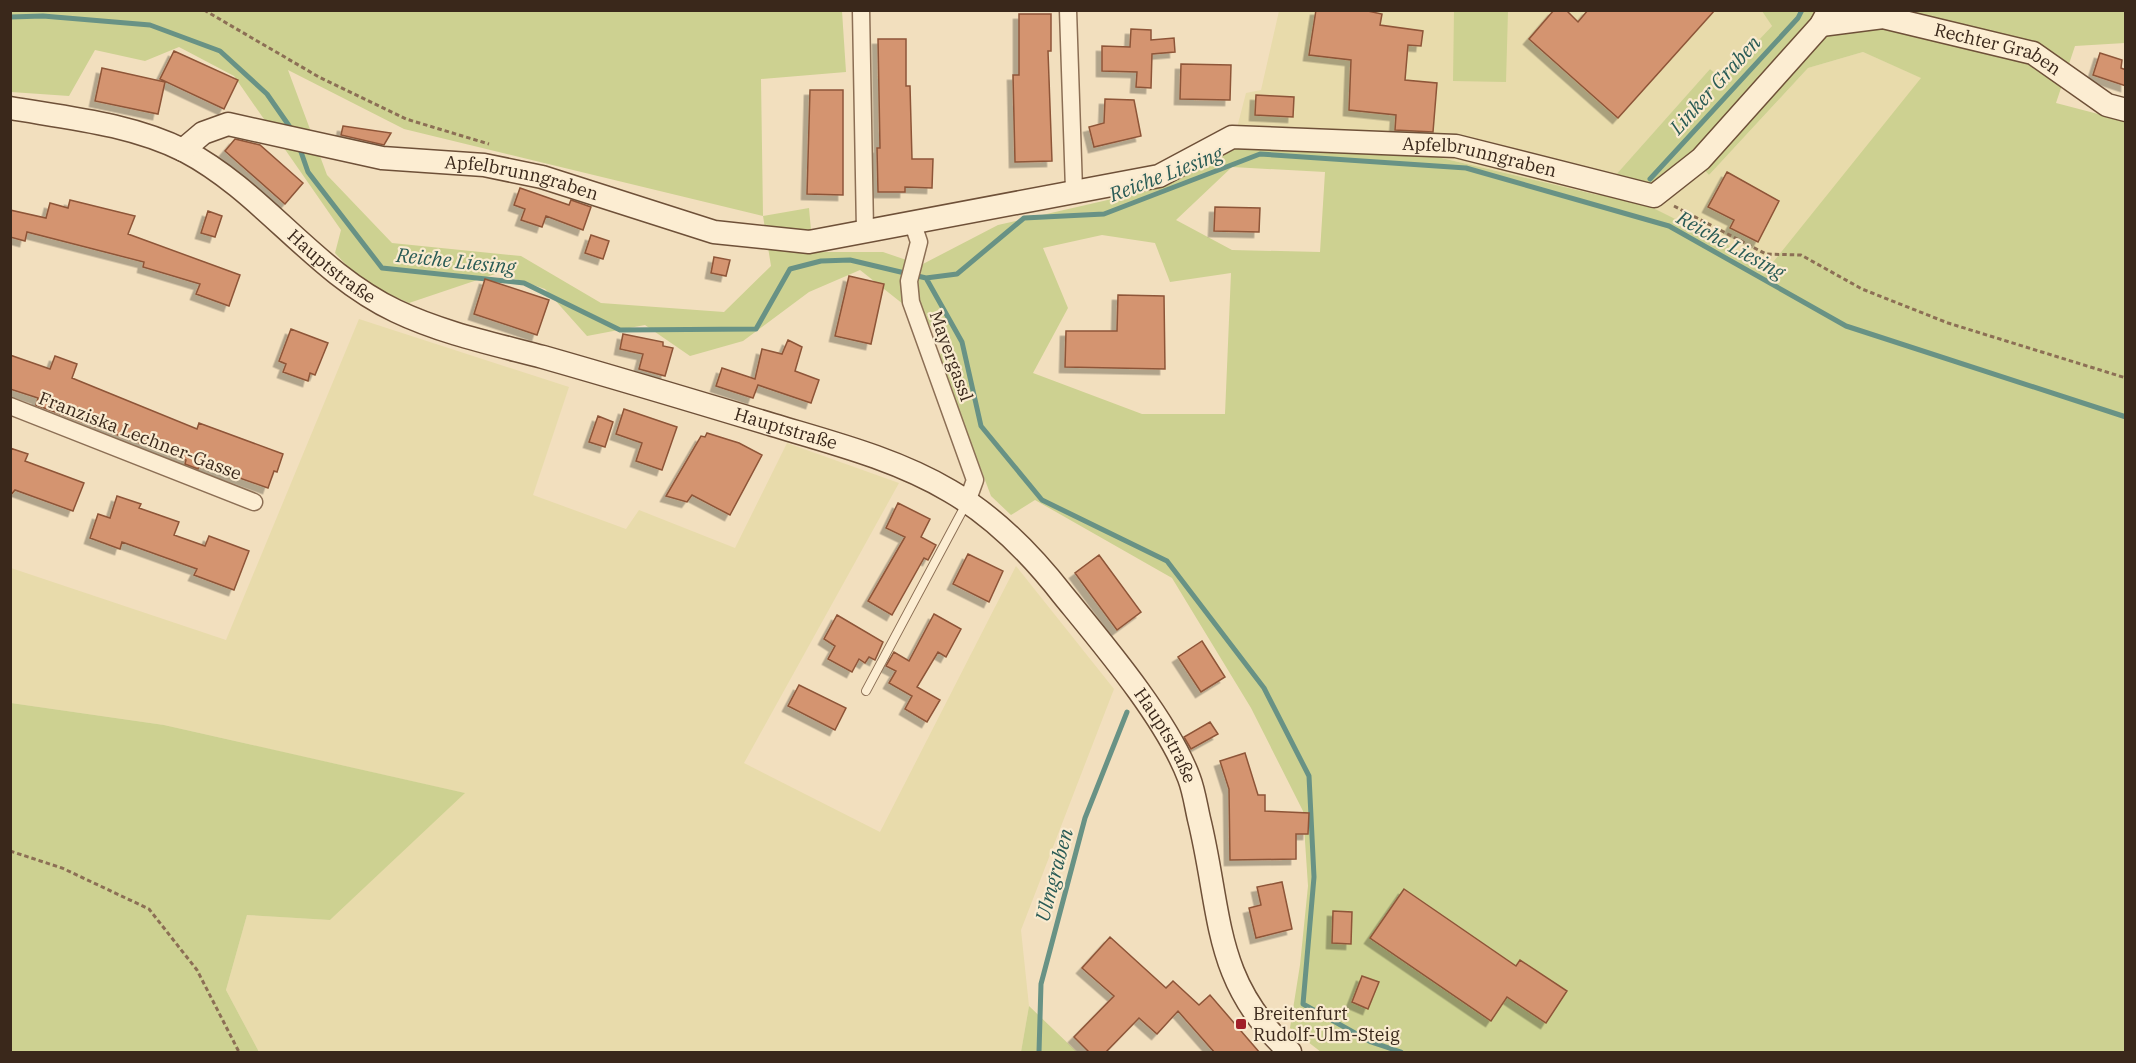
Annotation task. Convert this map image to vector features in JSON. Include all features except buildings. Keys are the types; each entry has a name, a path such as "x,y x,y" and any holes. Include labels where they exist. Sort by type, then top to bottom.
{"street":[{"path":"861,10 866,231"},
{"path":"1068,10 1074,190"},
{"name":"Rechter Graben","path":"1825,18 1883,17 2033,53 2107,105 2126,110"},
{"path":"1654,196 1701,159 1825,18"},
{"name":"Hauptstraße","path":"10,108 115,126 183,150 235,186 350,284 397,311 470,337 600,373 842,446 904,469 967,502 1003,530 1036,563 1156,715 1189,777 1202,833 1220,936 1237,986 1254,1014 1290,1053"},
{"name":"Apfelbrunngraben","path":"183,150 203,133 228,124 382,158 484,165 542,177 714,231 809,242 1074,190 1159,176 1221,141 1243,136 1456,146 1654,196"},
{"name":"Mayergassl","path":"912,221 919,242 909,281 911,302 975,480 967,502"},
{"name":"Franziska Lechner-Gasse","path":"10,406 254,502"}],"lane":[{"path":"866,692 967,502"}],"path":[{"path":"204,10 319,77 406,118 491,144"},
{"path":"1654,196 1766,254 1801,255 1862,289 1948,324 2126,378"},
{"path":"10,851 62,868 149,909 197,970 239,1053"}],"shaded area":[{"path":"1762,10 1772,26 1722,79 1710,69 1598,195 1412,151 1233,143 1246,93 1261,90 1279,11"},
{"path":"1863,52 1922,78 1770,267 1652,208 1692,155 1709,175 1808,68"},
{"path":"359,319 569,387 533,495 626,529 639,510 735,548 787,443 899,483 744,763 880,832 1016,566 1114,689 1021,930 1029,1006 1021,1052 259,1052 226,990 247,915 330,920 464,793 164,725 11,703 11,568 226,640"}],"green space":[{"path":"10,11 842,11 846,72 761,79 763,216 809,208 813,252 883,252 921,265 998,225 1138,193 1233,143 1412,151 1598,195 1710,69 1722,79 1772,26 1762,11 2125,11 2125,43 2075,46 2056,103 2125,121 2125,1052 1321,1052 1290,1028 1300,965 1308,886 1303,811 1251,708 1172,578 1035,500 1011,515 991,496 939,358 946,338 860,270 809,292 743,341 690,356 645,325 587,336 545,289 498,273 409,303 363,283 335,253 341,230 234,76 179,47 145,61 95,50 69,96 11,92","holes":["1863,52 1921,78 1770,266 1653,208 1691,155 1709,175 1808,68","288,70 404,129 763,216 771,266 724,312 601,303 521,256 392,243 327,175","1232,167 1325,172 1320,252 1232,250 1176,220","1102,235 1155,243 1170,282 1231,273 1225,414 1142,414 1033,373 1068,308 1043,248"]},
{"path":"1454,11 1508,11 1506,82 1453,81"},
{"path":"11,703 164,725 465,793 330,920 247,915 226,990 259,1052 11,1052"},
{"path":"1029,1006 1077,1052 1021,1052"}],"waterway":[{"name":"Linker Graben","path":"1650,179 1798,18 1802,10"},
{"name":"Reiche Liesing","path":"10,17 43,16 150,25 220,51 267,94 292,130"},
{"name":"Reiche Liesing","path":"300,149 308,172 382,268 524,283 620,330 756,329 790,269 821,261 850,260 926,278 957,274 1024,218 1104,214 1260,154 1466,168 1669,226 1846,326 2126,417"},
{"path":"926,278 962,342 981,426 1042,500 1167,561 1264,688 1309,776 1314,877 1303,1004 1371,1042 1401,1052"},
{"name":"Ulmgraben","path":"1039,1052 1041,984 1085,818 1127,712"}],"place":[{"name":"Breitenfurt Rudolf-Ulm-Steig","path":"1241,1024"}]}
